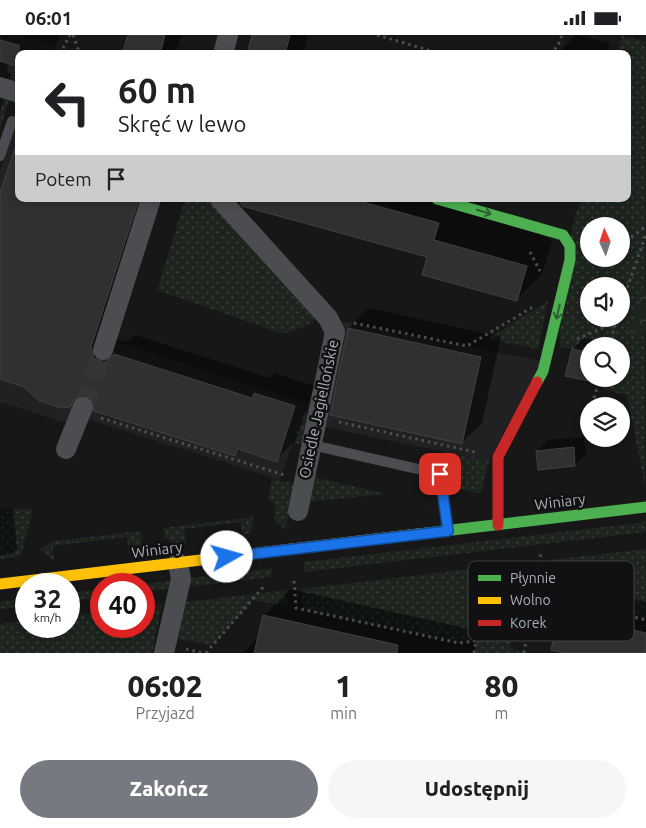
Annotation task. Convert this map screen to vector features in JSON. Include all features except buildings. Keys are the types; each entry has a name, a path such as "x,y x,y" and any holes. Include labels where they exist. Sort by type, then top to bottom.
{"street":[{"path":"224,50 228,35"},
{"path":"0,87 15,92"},
{"path":"103,350 150,202"},
{"name":"Osiedle Jagiellońskie","path":"223,202 328,318 335,332 298,511"},
{"path":"448,202 563,235 570,246 570,260 543,371 498,457 498,525"},
{"path":"66,449 82,409"},
{"name":"Winiary","path":"0,584 646,507"},
{"path":"164,653 181,579 178,563"}],"lane":[{"path":"0,156 12,121 15,122"},
{"path":"312,445 440,474 448,531"}],"path":[{"path":"62,50 71,35"},
{"path":"71,35 78,50"},
{"path":"377,35 428,50"},
{"path":"554,50 558,46 562,35"},
{"path":"630,238 646,226"},
{"path":"630,280 646,234"},
{"path":"328,318 466,346 563,289 592,267"},
{"path":"549,352 601,327"},
{"path":"82,409 304,481"},
{"path":"317,417 498,457"},
{"path":"539,561 541,552"},
{"path":"294,581 296,608 459,643 476,641 474,653"},
{"path":"206,653 265,585"}],"shaded area":[{"path":"0,35 19,35 56,46 54,50 15,50 15,80 0,76"},
{"path":"14,129 15,202 150,202 106,339 306,403 280,480 87,419 63,422 0,402 0,171"},
{"path":"328,318 541,361 489,461 315,425"}],"green space":[{"path":"622,36 646,41 645,487 630,410 630,397 604,390 605,387 630,387 630,337 580,337 580,350 560,347 557,287 579,202 631,202 631,50 618,50"},
{"path":"0,97 9,100 0,129"},
{"path":"184,202 214,202 311,308 314,323 283,334 157,290"},
{"path":"646,279 646,332 629,335"},
{"path":"548,301 538,349 488,339"},
{"path":"303,411 311,416 304,445 293,442"},
{"path":"445,452 489,461 481,493 441,487 440,474"},
{"path":"305,475 386,494 299,503"},
{"path":"272,479 297,484 285,530 274,519 276,506 268,499"},
{"path":"0,509 33,509 21,556 0,559"},
{"path":"253,517 251,532 243,536 241,522 185,529 186,544 174,544 165,538 163,528"},
{"path":"646,522 646,532 304,572 304,562"},
{"path":"141,531 143,547 141,551 129,553 127,537 53,546 54,561 40,550 53,541"},
{"path":"646,549 646,620 634,617 634,561 549,560"},
{"path":"272,568 271,577 155,591 155,583"},
{"path":"468,569 468,641 476,641 459,643 303,610 302,589"},
{"path":"90,590 90,598 80,600 80,592"},
{"path":"287,590 287,606 253,600 213,645 176,639 185,602"},
{"path":"15,600 15,607 0,609 0,602"},
{"path":"162,604 152,653 0,653 0,624 15,622 15,638 80,638 80,615 90,613 90,638 155,638 155,605"},
{"path":"476,641 511,641 510,648 524,653 474,653"}],"tunnel":[{"path":"83,407 103,350"}],"traffic: fast":[{"path":"448,202 563,235 570,246 570,260 543,371 537,382"},
{"path":"418,534 646,507"}],"traffic: slow":[{"path":"0,584 418,534"}],"traffic: jam":[{"path":"498,525 498,457 537,382"}],"route":[{"path":"227,557 448,531 440,474"}]}
